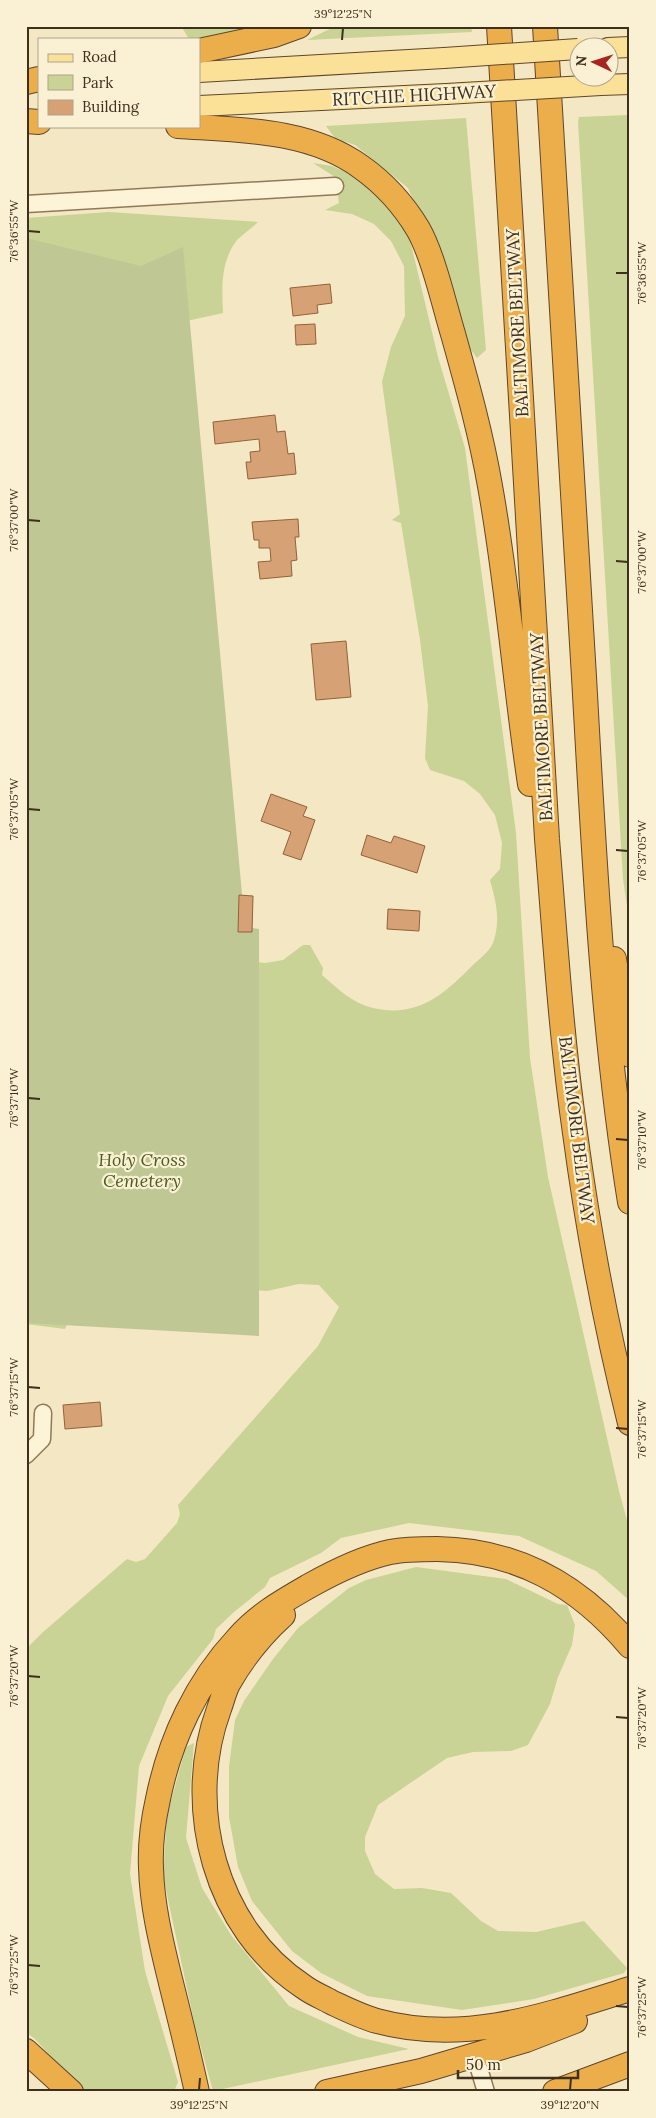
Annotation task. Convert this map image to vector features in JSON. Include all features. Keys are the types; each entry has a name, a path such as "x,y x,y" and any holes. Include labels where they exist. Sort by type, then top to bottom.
{"highway":[{"path":"200,51 274,35 299,26"},
{"name":"BALTIMORE BELTWAY","path":"499,26 547,839 557,965 574,1132 617,1372 630,1423"},
{"path":"545,26 556,176 604,1004 617,1123 630,1202"},
{"path":"556,176 558,26"},
{"path":"200,128 249,131 281,136 310,142 330,150 359,166 384,185 404,207 419,232 432,267 473,404 490,486 523,735 557,965"},
{"path":"593,834 630,1055"},
{"path":"195,2081 164,1952 151,1868 158,1799 181,1725 196,1694 220,1658 238,1636 267,1610 353,1564 390,1552 421,1549 457,1549 517,1562 553,1578 582,1598 604,1617 630,1646"},
{"path":"328,1576 276,1621 248,1654 228,1685 213,1725 206,1754 204,1792 206,1829 215,1867 231,1904 252,1937 275,1964 304,1987 344,2008 376,2021 416,2029 460,2030 504,2025 545,2016 630,1989"},
{"path":"327,2092 421,2071 526,2040 630,1999"},
{"path":"26,2051 71,2092"},
{"path":"555,2092 630,2064"}],"main road":[{"name":"RITCHIE HIGHWAY","path":"200,72 568,51"},
{"name":"RITCHIE HIGHWAY","path":"200,106 630,84"}],"lane":[{"path":"26,204 334,186"},
{"path":"26,1455 42,1439 43,1413"},
{"path":"476,2055 486,2092"}],"green space":[{"path":"181,26 263,26 200,40 200,38 188,38"},
{"path":"336,26 471,26 472,32 307,40"},
{"path":"628,115 630,125 630,926 623,879 578,122 579,117"},
{"path":"466,118 486,350 477,358 468,346 441,268 408,188 355,145 335,138 326,126"},
{"path":"313,163 332,166 370,183 397,214 410,240 438,357 465,448 516,833 530,1058 548,1177 619,1491 630,1531 630,1601 596,1571 519,1536 409,1523 341,1538 321,1553 270,1578 265,1587 216,1629 213,1639 168,1696 139,1766 130,1874 145,1971 178,2082 175,2089 83,2092 34,2038 26,2033 26,1649 127,1559 136,1562 145,1559 177,1523 180,1514 178,1505 318,1346 339,1307 319,1285 299,1284 267,1291 241,1289 68,1322 65,1329 26,1324 26,218 109,212 258,222 237,240 231,248 223,275 223,313 182,322 225,958 265,963 283,960 303,945 310,945 323,968 322,975 346,995 365,1006 403,1010 416,1007 440,995 484,955 493,943 497,919 496,904 490,880 500,869 502,843 495,815 480,794 464,781 430,770 425,758 428,706 420,640 401,523 392,520 400,514 382,382 391,347 405,316 404,266 391,241 374,224 352,214 325,210 339,203 335,177"},
{"name":"Holy Cross Cemetery","path":"26,238 141,266 183,247 245,927 259,929 259,1336 26,1323"},
{"path":"416,1567 506,1579 558,1604 567,1605 575,1625 572,1645 558,1677 550,1704 528,1745 511,1751 473,1752 447,1758 378,1805 365,1837 365,1851 375,1874 394,1889 422,1888 451,1893 481,1921 498,1931 536,1932 584,1921 627,1968 624,1973 534,1999 462,2010 367,1996 321,1973 292,1951 252,1901 238,1867 229,1817 229,1767 235,1720 244,1701 273,1659 298,1628 349,1588 366,1580"},
{"path":"194,1743 186,1838 202,1888 231,1935 289,2006 358,2037 409,2049 213,2091 195,2026 163,1876 167,1815 186,1747"}],"building":[{"path":"330,284 332,303 317,305 318,313 293,316 290,288"},
{"path":"315,324 316,344 296,345 295,325"},
{"path":"275,415 277,432 285,431 288,454 294,453 296,474 248,479 246,462 251,462 250,452 260,451 259,439 215,444 213,422"},
{"path":"298,519 299,537 295,537 297,560 291,561 292,576 260,579 258,562 271,561 270,548 259,548 259,540 254,540 252,522"},
{"path":"346,641 351,697 316,700 311,644"},
{"path":"271,794 307,807 303,816 315,820 301,860 283,854 291,832 261,821"},
{"path":"367,835 391,843 394,836 425,846 417,873 361,855"},
{"path":"239,895 253,896 252,932 238,932"},
{"path":"388,909 420,911 419,931 387,929"},
{"path":"100,1402 102,1426 65,1429 63,1405"}]}
